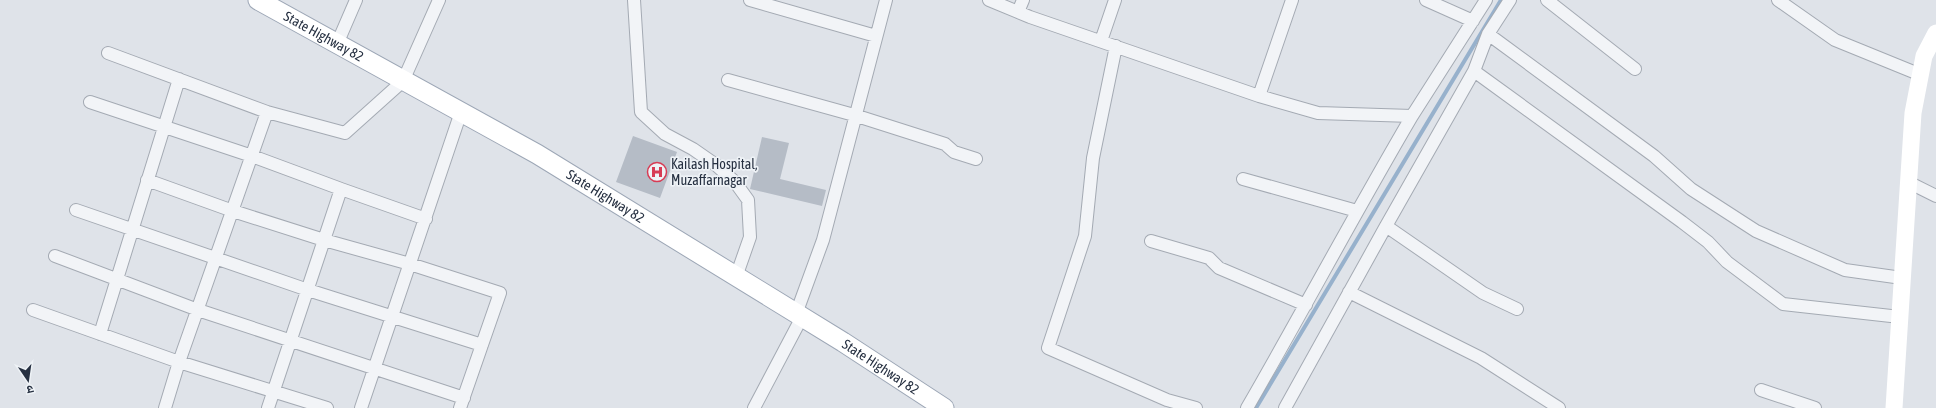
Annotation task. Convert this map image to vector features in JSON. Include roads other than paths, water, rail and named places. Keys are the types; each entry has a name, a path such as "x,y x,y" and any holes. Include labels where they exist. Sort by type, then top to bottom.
{"main road":[{"name":"State Highway 82","path":"258,0 537,154 799,315 944,408"},
{"path":"1894,408 1913,113 1924,56 1936,33"}],"street":[{"path":"337,44 356,0"},
{"path":"108,53 268,112 345,133 404,81 439,0"},
{"path":"634,0 641,112 665,134 693,149 716,165 735,182 748,200 750,237 736,277"},
{"path":"750,0 876,36"},
{"path":"754,408 799,315 823,240 854,115 886,0"},
{"path":"989,0 1018,12 1259,96 1318,113 1412,116"},
{"path":"1018,12 1023,0"},
{"path":"1101,41 1115,0"},
{"path":"1259,96 1292,0"},
{"path":"1426,0 1473,21"},
{"path":"1247,408 1412,116 1486,0"},
{"path":"1285,408 1474,71 1488,34 1510,0"},
{"path":"1546,0 1634,69"},
{"path":"1778,0 1835,40 1921,75"},
{"path":"1488,34 1654,156 1691,189 1756,231 1845,270 1902,278"},
{"path":"1116,46 1093,158 1085,236 1048,348 1168,400 1196,408"},
{"path":"1474,71 1682,222 1708,242 1727,262 1783,304 1900,317"},
{"path":"100,334 179,79"},
{"path":"728,80 854,115 944,144 954,152 976,159"},
{"path":"90,102 252,156 426,219"},
{"path":"165,408 179,362 268,112"},
{"path":"360,408 426,219 461,112"},
{"path":"1242,179 1357,211"},
{"path":"55,256 198,310 374,368 462,403 500,293 410,264 324,240 233,211 147,180"},
{"path":"1908,182 1936,196"},
{"path":"268,408 341,189"},
{"path":"76,210 308,290 482,345"},
{"path":"1386,226 1484,293 1517,308"},
{"path":"1151,241 1209,258 1219,268 1306,305"},
{"path":"1349,292 1481,358 1559,408"},
{"path":"33,310 179,362 327,408"},
{"path":"1761,390 1815,408"}],"waterway":[{"path":"1256,408 1501,0"}],"place":[{"name":"Kailash Hospital, Muzaffarnagar","path":"657,172"}]}
